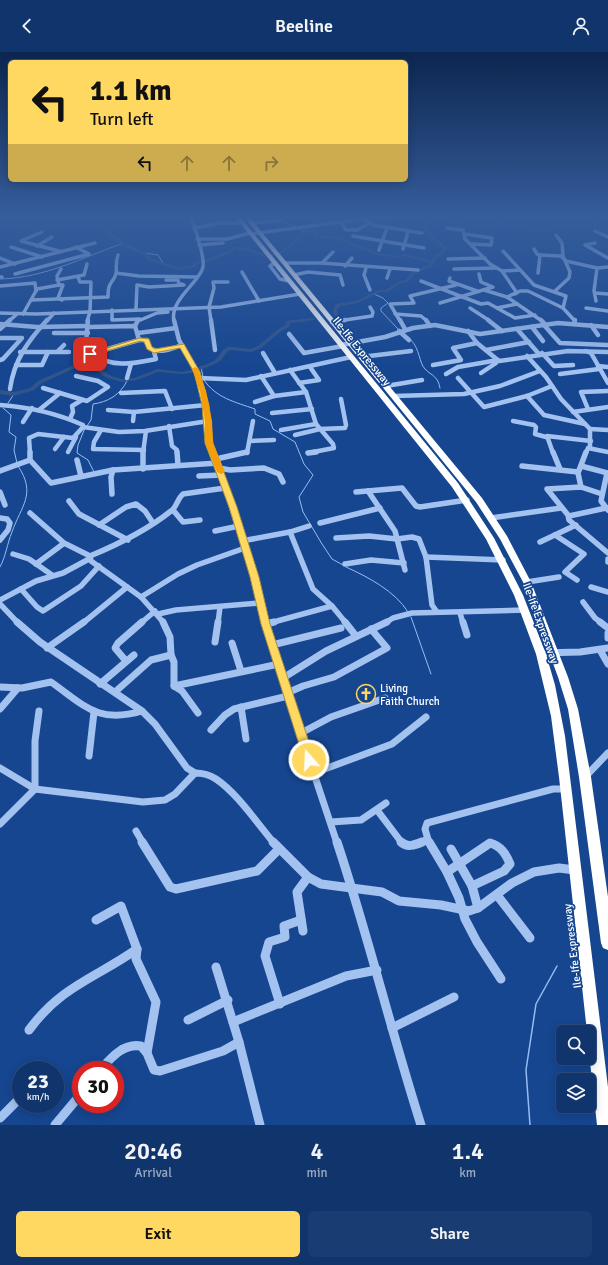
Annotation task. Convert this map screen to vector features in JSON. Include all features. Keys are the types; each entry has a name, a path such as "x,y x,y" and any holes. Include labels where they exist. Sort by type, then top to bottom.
{"highway":[{"name":"Ile-Ife Expressway","path":"283,268 332,326 345,345 386,386 456,471 504,538 528,582 555,653 573,709 585,777 608,943"},
{"name":"Ile-Ife Expressway","path":"294,281 300,294 332,326"},
{"name":"Ile-Ife Expressway","path":"356,357 467,500 485,527 503,560 525,610 540,653 556,716 566,789 605,1125"}],"street":[{"path":"15,274 36,268"},
{"path":"57,280 84,275 86,268"},
{"path":"32,301 108,297 108,286 116,273 116,268"},
{"path":"203,268 182,296 173,315 176,328 182,345 197,373 206,405 209,443 219,466 225,488 239,526 255,577 260,603 287,694 353,889 421,1125"},
{"path":"368,268 364,275 370,290"},
{"path":"370,268 418,270"},
{"path":"454,269 474,268"},
{"path":"440,303 493,287 481,282 476,268"},
{"path":"497,268 502,271 517,292 515,294"},
{"path":"538,273 539,268"},
{"path":"556,291 569,278 570,272 569,268"},
{"path":"596,301 595,293 597,268"},
{"path":"58,285 58,273 61,269"},
{"path":"387,278 390,269"},
{"path":"502,271 520,270 534,285 556,291 566,296 563,308"},
{"path":"242,272 259,301"},
{"path":"294,281 308,272 340,275 343,285"},
{"path":"116,273 139,276 198,276"},
{"path":"78,277 80,282 91,282 91,299 89,300 90,311 86,344 91,354 103,361 131,364 156,359 154,352 157,351"},
{"path":"450,278 449,281 456,285"},
{"path":"166,280 178,280 178,285 191,285"},
{"path":"421,280 481,304 486,303 515,318 535,315"},
{"path":"215,350 209,307 214,288 213,282 228,282"},
{"path":"0,286 35,283 36,290 32,301 23,314"},
{"path":"410,340 401,331 390,304 414,303 410,296 460,284 477,291"},
{"path":"36,290 63,285 59,299"},
{"path":"136,309 137,285 145,285 149,287 184,285"},
{"path":"484,290 493,295 498,294 507,297 535,315 560,343 607,345"},
{"path":"507,297 520,291 528,291 563,308 574,320 574,324"},
{"path":"595,293 608,294"},
{"path":"0,313 23,314 209,307 300,294"},
{"path":"497,308 517,304"},
{"path":"332,326 372,316 373,312 370,307"},
{"path":"470,308 496,325 502,331"},
{"path":"586,308 608,311"},
{"path":"112,310 112,320 140,320 157,313 176,309"},
{"path":"10,389 20,352 54,313"},
{"path":"0,329 17,314"},
{"path":"395,314 424,317 430,326"},
{"path":"135,326 140,320"},
{"path":"0,324 42,327 135,326"},
{"path":"289,334 304,353 385,337 401,331 430,326 444,326 480,334 544,324 574,324 608,327"},
{"path":"135,326 140,340"},
{"path":"591,326 598,335"},
{"path":"532,327 543,341"},
{"path":"138,333 159,328 176,328"},
{"path":"518,329 540,354 554,366 561,376 608,367"},
{"path":"468,332 477,343 496,360"},
{"path":"54,333 88,333"},
{"path":"0,338 22,338 3,359 0,360"},
{"path":"91,354 140,340 147,340 152,351 182,345"},
{"path":"486,350 529,342"},
{"path":"433,365 461,360 453,348 477,343"},
{"path":"58,351 64,346"},
{"path":"446,374 458,367 568,350 608,352"},
{"path":"197,373 244,381 261,376 356,357 411,351"},
{"path":"586,351 591,353 608,383"},
{"path":"20,352 69,352"},
{"path":"16,365 42,365 48,352"},
{"path":"263,353 275,374"},
{"path":"527,356 552,386 560,399 590,429 590,448 578,472 582,488"},
{"path":"480,373 496,363 496,360"},
{"path":"127,378 131,364"},
{"path":"554,366 572,365"},
{"path":"299,383 319,380 310,367"},
{"path":"290,370 306,392 316,424 333,444 334,448 308,454"},
{"path":"394,396 402,394 447,396 471,393 500,386 540,371"},
{"path":"43,388 90,401 108,386 76,376"},
{"path":"261,376 274,396"},
{"path":"458,378 484,407 527,396 552,386"},
{"path":"386,386 422,380"},
{"path":"121,393 165,391 172,409"},
{"path":"588,409 581,392 608,391"},
{"path":"255,402 274,396 306,392"},
{"path":"39,410 60,393"},
{"path":"527,396 544,415 585,424"},
{"path":"295,435 320,429 345,428 346,426 341,399"},
{"path":"70,419 73,412 72,406 82,400"},
{"path":"3,405 32,408 70,419 85,427 119,432 146,431 169,426 208,421"},
{"path":"108,410 134,412 206,405"},
{"path":"573,412 608,407"},
{"path":"23,422 32,408"},
{"path":"272,413 312,409"},
{"path":"133,421 134,412"},
{"path":"199,476 247,452 250,441 249,432 253,421"},
{"path":"513,421 534,425 536,427 535,434 546,437 552,435 591,441"},
{"path":"281,430 316,424"},
{"path":"169,426 172,437 172,446 178,450 178,465"},
{"path":"68,452 76,437 85,427"},
{"path":"590,429 608,430"},
{"path":"101,430 94,442 93,449 144,450"},
{"path":"143,468 146,431"},
{"path":"76,437 38,434 29,438 30,460 51,483 113,470 178,465 219,466 230,470 269,469 279,474 283,482"},
{"path":"55,450 64,437"},
{"path":"546,437 560,468"},
{"path":"250,441 274,440"},
{"path":"590,448 608,452"},
{"path":"0,471 30,460"},
{"path":"77,460 81,476"},
{"path":"36,466 43,465"},
{"path":"522,466 560,468 578,472"},
{"path":"569,516 607,509 602,502 602,494 607,473 581,466"},
{"path":"112,494 110,477 113,470"},
{"path":"0,600 52,575 63,573 89,558 128,540 173,510 178,498 183,494 225,488"},
{"path":"356,492 402,488 416,506 420,507 467,500"},
{"path":"602,494 582,488 547,489 569,516 569,520 608,553"},
{"path":"368,491 390,523 398,539 405,570"},
{"path":"0,493 5,505"},
{"path":"69,501 79,514 128,540"},
{"path":"99,525 126,507 136,504 145,511 153,523"},
{"path":"320,523 380,508"},
{"path":"491,518 561,508"},
{"path":"173,510 183,522 200,520"},
{"path":"30,513 64,544 100,566 141,598 156,613 171,639 171,655 174,662 174,686"},
{"path":"0,518 7,519 10,523 8,530 0,540"},
{"path":"540,542 576,525"},
{"path":"215,531 239,526"},
{"path":"141,598 178,574 244,544 309,526"},
{"path":"290,532 313,589 332,606 356,636"},
{"path":"555,535 584,554 565,572 577,580"},
{"path":"336,538 369,536 398,539 418,538 426,557 432,605 437,612"},
{"path":"36,564 64,544"},
{"path":"13,554 29,559 52,575"},
{"path":"426,557 503,560"},
{"path":"345,564 371,560 390,563 404,563"},
{"path":"21,589 37,607 43,611 81,586 100,566"},
{"path":"528,582 559,577"},
{"path":"47,648 77,628 127,587"},
{"path":"591,587 608,592"},
{"path":"583,602 597,620 608,628"},
{"path":"126,661 115,648 118,643 156,613 260,603"},
{"path":"0,604 18,623 47,648 142,712 155,724 188,768 195,773 201,773 215,778 234,796 279,849 308,877 321,884 382,892 399,901 441,905 469,911 478,908 522,876 553,868 575,870"},
{"path":"266,624 296,618 332,606"},
{"path":"215,642 220,607"},
{"path":"283,678 326,651 387,622 392,617 420,612 460,613 525,610"},
{"path":"460,613 467,636"},
{"path":"272,645 341,628"},
{"path":"211,730 225,715 241,707 287,694 303,686 334,677 387,648 371,629"},
{"path":"232,643 241,671"},
{"path":"540,653 600,650 608,648"},
{"path":"600,650 608,664"},
{"path":"100,684 134,655"},
{"path":"114,692 151,660 171,655"},
{"path":"174,686 279,664"},
{"path":"0,687 18,688 51,682 87,709 94,712 127,717 142,712"},
{"path":"174,686 182,691 198,713"},
{"path":"0,709 18,688"},
{"path":"301,734 322,721 365,707 384,698"},
{"path":"241,707 246,739"},
{"path":"0,824 35,789 36,741 39,711"},
{"path":"89,756 94,712"},
{"path":"314,773 392,744 426,717"},
{"path":"585,777 608,753"},
{"path":"0,768 9,775 35,789 143,802 158,802 165,800 175,794 195,773"},
{"path":"501,980 478,942 462,910 459,898 447,872 427,839 425,829 427,823 553,789 566,789"},
{"path":"330,822 353,822 368,819 386,802"},
{"path":"377,810 403,844 408,846 414,845 427,839"},
{"path":"136,831 170,887 176,889 257,871 279,849"},
{"path":"447,872 490,843 501,847 510,864 504,871 472,886"},
{"path":"451,849 472,886 478,908"},
{"path":"303,931 297,900 297,892 308,877"},
{"path":"497,895 530,938"},
{"path":"96,920 121,906 137,949 136,959 156,1002 147,1053"},
{"path":"280,1004 265,956 269,942 285,937 284,926 301,920"},
{"path":"29,1030 38,1017 64,993 127,957 137,949"},
{"path":"216,967 228,1000 260,1125"},
{"path":"233,1022 346,976 377,970"},
{"path":"392,1028 454,997"},
{"path":"188,1020 228,1000"},
{"path":"109,1061 116,1054 129,1046 141,1046 147,1053 154,1070 160,1072 223,1051 239,1042"},
{"path":"55,1125 72,1105"},
{"path":"0,1118 12,1106"}],"waterway":[{"path":"0,279 33,275 57,268"},
{"path":"176,268 184,268"},
{"path":"336,315 335,310 338,305 357,302 379,291 387,291 398,283 406,281 415,272 425,268"},
{"path":"374,294 383,298 388,303 381,308 381,311 398,329"},
{"path":"0,392 14,394 32,389 40,382 83,362 93,364 109,377 122,380 135,379 158,370 182,373 191,371 216,362 229,348 252,350 260,347 287,326 288,322 313,319"},
{"path":"411,340 416,347 423,366 436,379 440,388"},
{"path":"201,367 203,377"},
{"path":"204,380 214,391 226,399 255,409 255,414 270,421 273,429 295,442 304,464 313,475 299,497 303,512 332,559 343,565"},
{"path":"87,426 91,420 93,404 109,400 121,390 127,381"},
{"path":"8,403 14,394"},
{"path":"3,408 11,415 9,432 16,437 14,450 17,463"},
{"path":"85,428 78,445 77,453 88,460 94,472"},
{"path":"0,567 12,532 26,500 26,484 24,476 18,466"},
{"path":"346,567 380,585 403,604 408,612"},
{"path":"411,617 431,674"},
{"path":"530,1125 526,1070 536,1004 557,966"}],"slow traffic":[{"path":"195,369 203,391 208,421 209,443 221,472"}],"place":[{"name":"Living Faith Church","path":"366,694"}],"route":[{"path":"90,354 140,340 147,340 149,348 152,351 171,349 182,345 197,372 206,405 209,443 218,463 225,488 239,526 255,577 266,624 309,760"}]}
